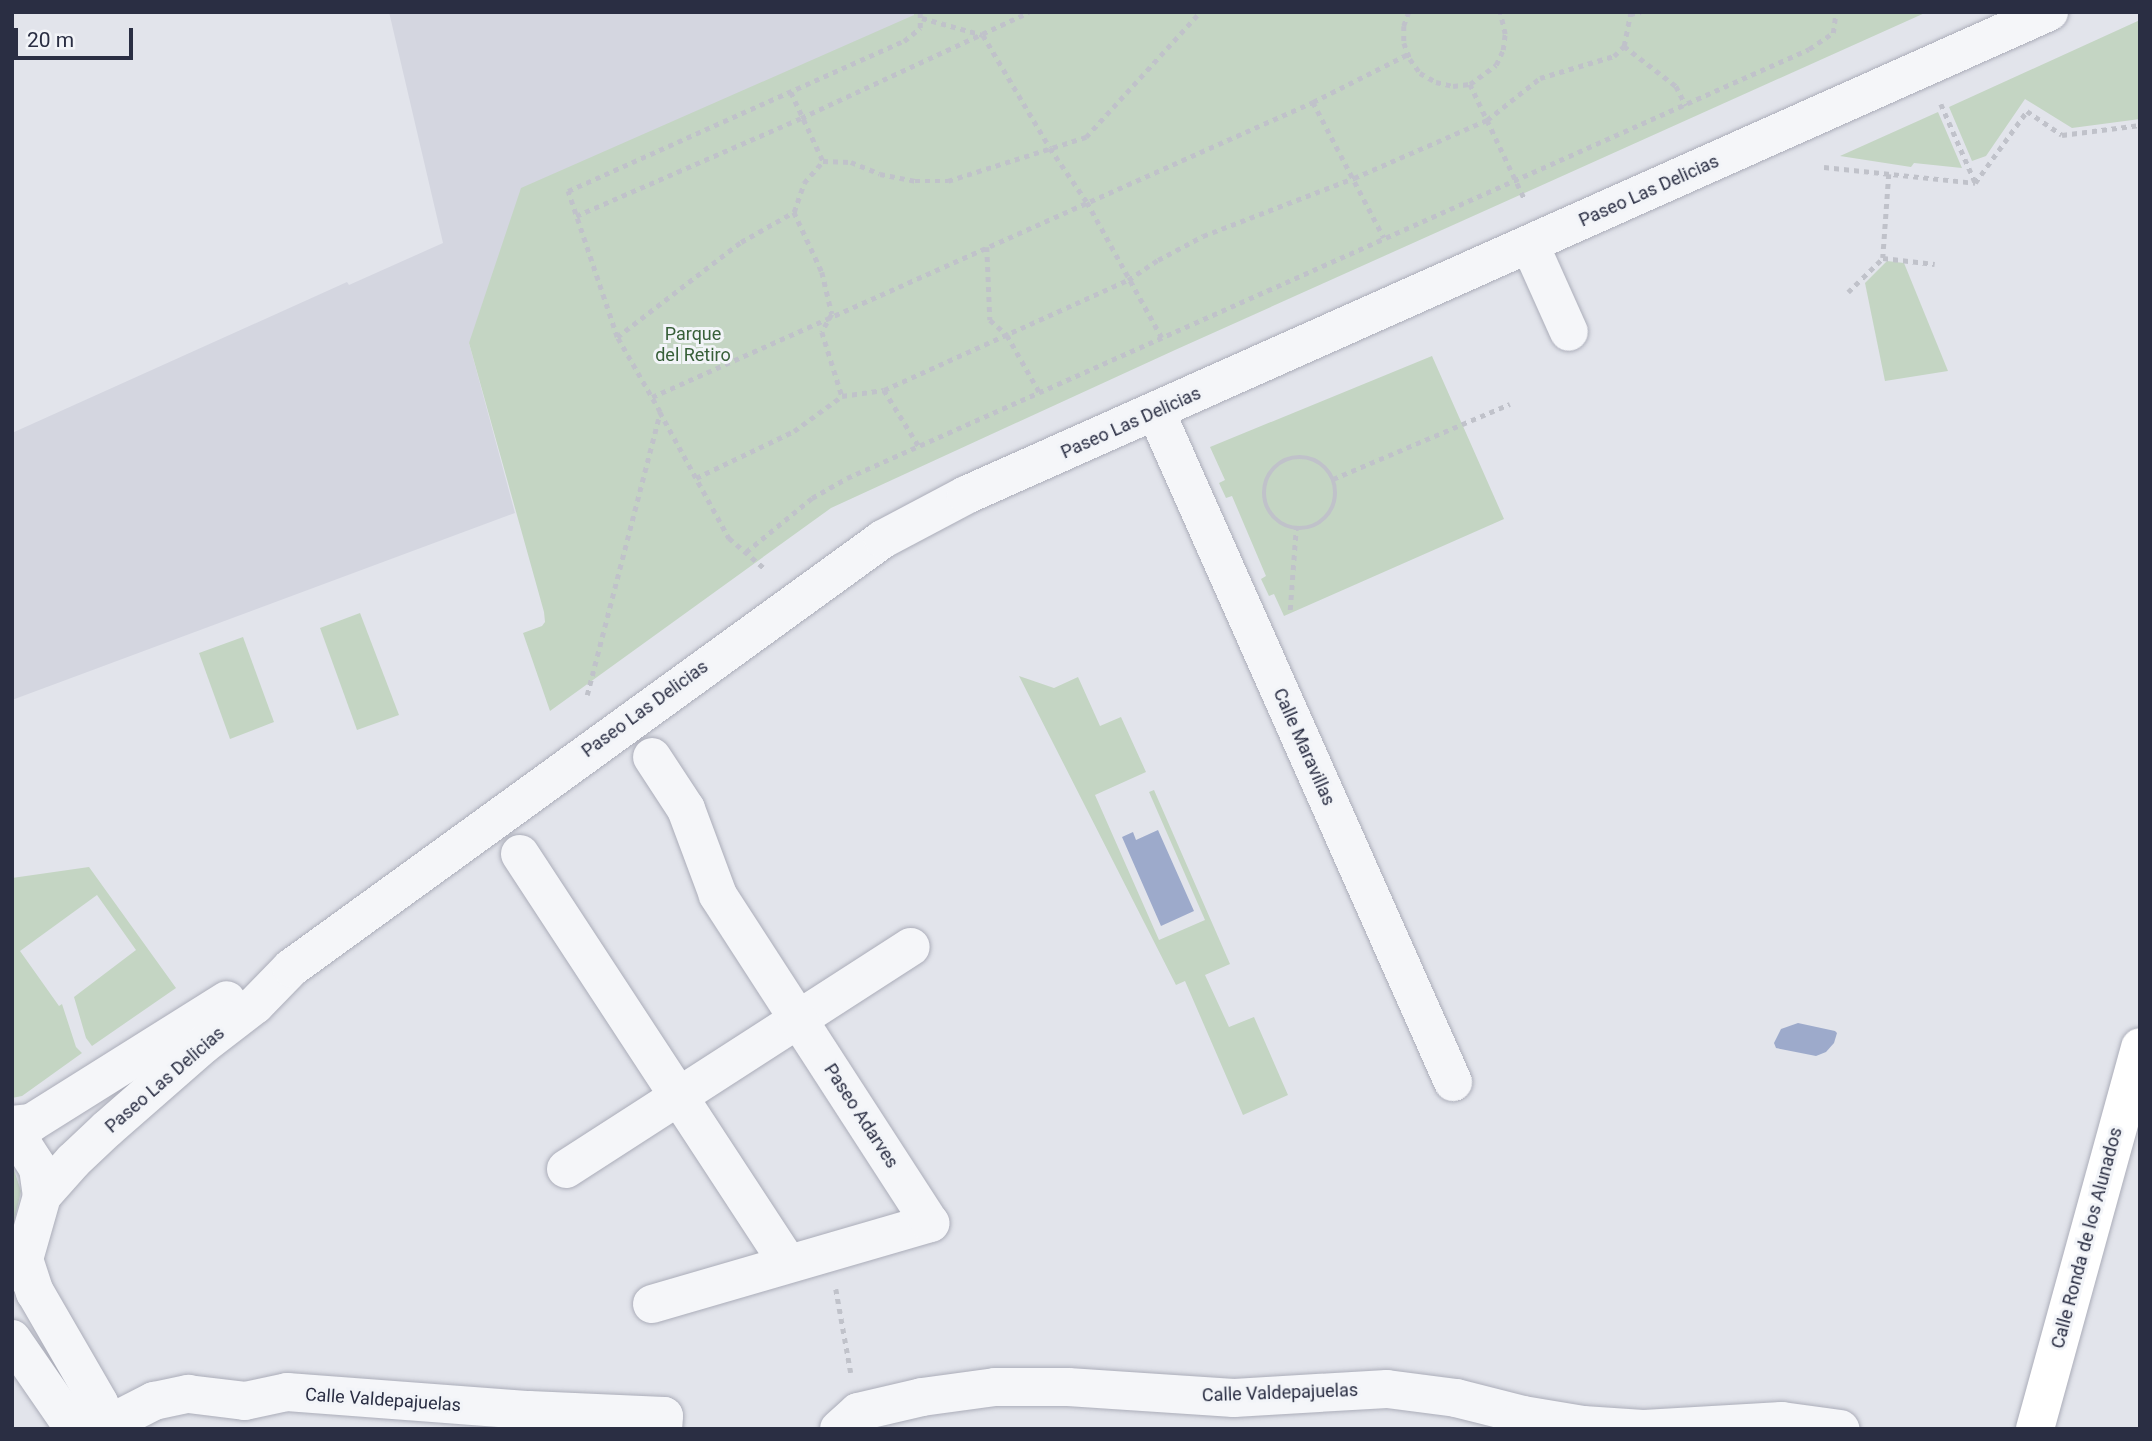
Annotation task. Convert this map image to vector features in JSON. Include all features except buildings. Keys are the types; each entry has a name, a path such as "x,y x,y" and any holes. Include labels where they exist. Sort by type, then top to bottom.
{"main road":[{"name":"Calle Ronda de los Alunados","path":"2035,1429 2140,1047"}],"street":[{"name":"Paseo Las Delicias","path":"18,1266 42,1196 73,1161 203,1045 255,1005 291,968 883,538 966,495 2049,12"},
{"path":"1530,245 1569,332"},
{"name":"Calle Maravillas","path":"1156,412 1453,1082"},
{"name":"Paseo Adarves","path":"652,757 686,809 718,895 930,1223 652,1304"},
{"path":"520,854 788,1264"},
{"path":"566,1169 911,947"},
{"name":"Paseo Las Delicias","path":"12,1125 31,1123 248,987 291,968"},
{"name":"Paseo Las Delicias","path":"12,1137 23,1145 38,1168 42,1196"},
{"path":"18,1266 35,1292 85,1427"},
{"path":"12,1339 85,1427"},
{"name":"Calle Valdepajuelas","path":"848,1420 922,1397 995,1387 1068,1387 1234,1398 1387,1389 1456,1398 1523,1415 1583,1425 1644,1429 1782,1421 1840,1429"},
{"name":"Calle Valdepajuelas","path":"85,1427 154,1401 188,1394 245,1401 287,1392 390,1415 664,1422"},
{"path":"245,1401 271,1429"}],"path":[{"path":"576,216 801,118 1029,12"},
{"path":"823,161 851,162 880,174 915,181 948,181 1086,136 1200,12"},
{"path":"1409,12 1404,26 1408,54 1420,73 1436,82 1452,86 1470,83 1496,65 1506,34 1501,13"},
{"path":"696,478 794,431 842,396 884,390 1128,280 1203,236 1354,178 1487,120 1540,78 1614,56 1624,46 1629,13 1641,12"},
{"path":"746,552 812,498 848,478 920,448 1514,179 1809,50 1833,33 1836,12"},
{"path":"764,568 729,538 617,337 568,191 904,41 920,28 921,15 983,35 1050,148 1087,202 1162,338"},
{"path":"1624,46 1676,86 1686,106"},
{"path":"652,397 832,314 1313,102 1408,54"},
{"path":"1470,83 1525,200"},
{"path":"791,92 823,161"},
{"path":"1313,102 1384,238"},
{"path":"1941,104 1975,183"},
{"path":"1975,183 2027,111 2062,135 2140,125"},
{"path":"617,337 741,242 794,212 804,183 823,161"},
{"path":"1824,167 1975,183"},
{"path":"1848,292 1883,258 1889,174"},
{"path":"794,212 822,272 832,314 822,332 842,396"},
{"path":"987,247 990,320 1007,335 1040,393"},
{"path":"1883,258 1935,264"},
{"path":"884,390 920,448"},
{"path":"1333,480 1510,404"},
{"path":"587,695 660,412"},
{"path":"1300,457 1323,466 1333,480 1336,499 1332,510 1313,526 1296,528 1280,523 1266,506 1264,494 1270,473 1288,459 1300,457"},
{"path":"1290,610 1296,528"},
{"path":"830,1251 848,1420"}],"shaded area":[{"path":"389,12 913,12 914,15 469,343 515,513 12,700 12,433 347,282 349,285 443,243"}],"green space":[{"name":"Parque del Retiro","path":"913,12 1927,12 1175,350 831,508 550,711 523,633 542,626 545,622 544,612 469,343 521,188 914,15"},
{"path":"2140,20 2140,119 2072,128 2025,99 1986,156 1972,161 1949,107"},
{"path":"1938,112 1962,168 1914,163 1911,167 1840,156"},
{"path":"1887,261 1904,263 1948,371 1885,381 1865,283"},
{"path":"1432,356 1504,519 1284,616 1274,594 1269,596 1261,579 1266,576 1232,496 1226,498 1219,483 1225,480 1210,447"},
{"path":"360,613 399,715 357,730 320,628"},
{"path":"243,637 274,722 230,739 199,653"},
{"path":"1019,676 1054,688 1078,677 1100,726 1121,717 1146,772 1095,795 1159,940 1205,920 1149,792 1154,790 1230,964 1205,975 1229,1027 1254,1017 1288,1095 1243,1115 1185,981 1176,985"},
{"path":"89,867 176,988 92,1046 86,1038 74,997 136,950 97,895 20,951 59,1006 62,1004 76,1047 82,1053 22,1096 12,1098 12,878"},
{"path":"12,1164 21,1191 12,1231"}],"water":[{"path":"1158,830 1194,911 1161,926 1122,837 1133,832 1136,840"},
{"path":"1798,1023 1835,1031 1837,1033 1834,1043 1826,1052 1816,1056 1776,1048 1774,1043 1781,1029"}]}
